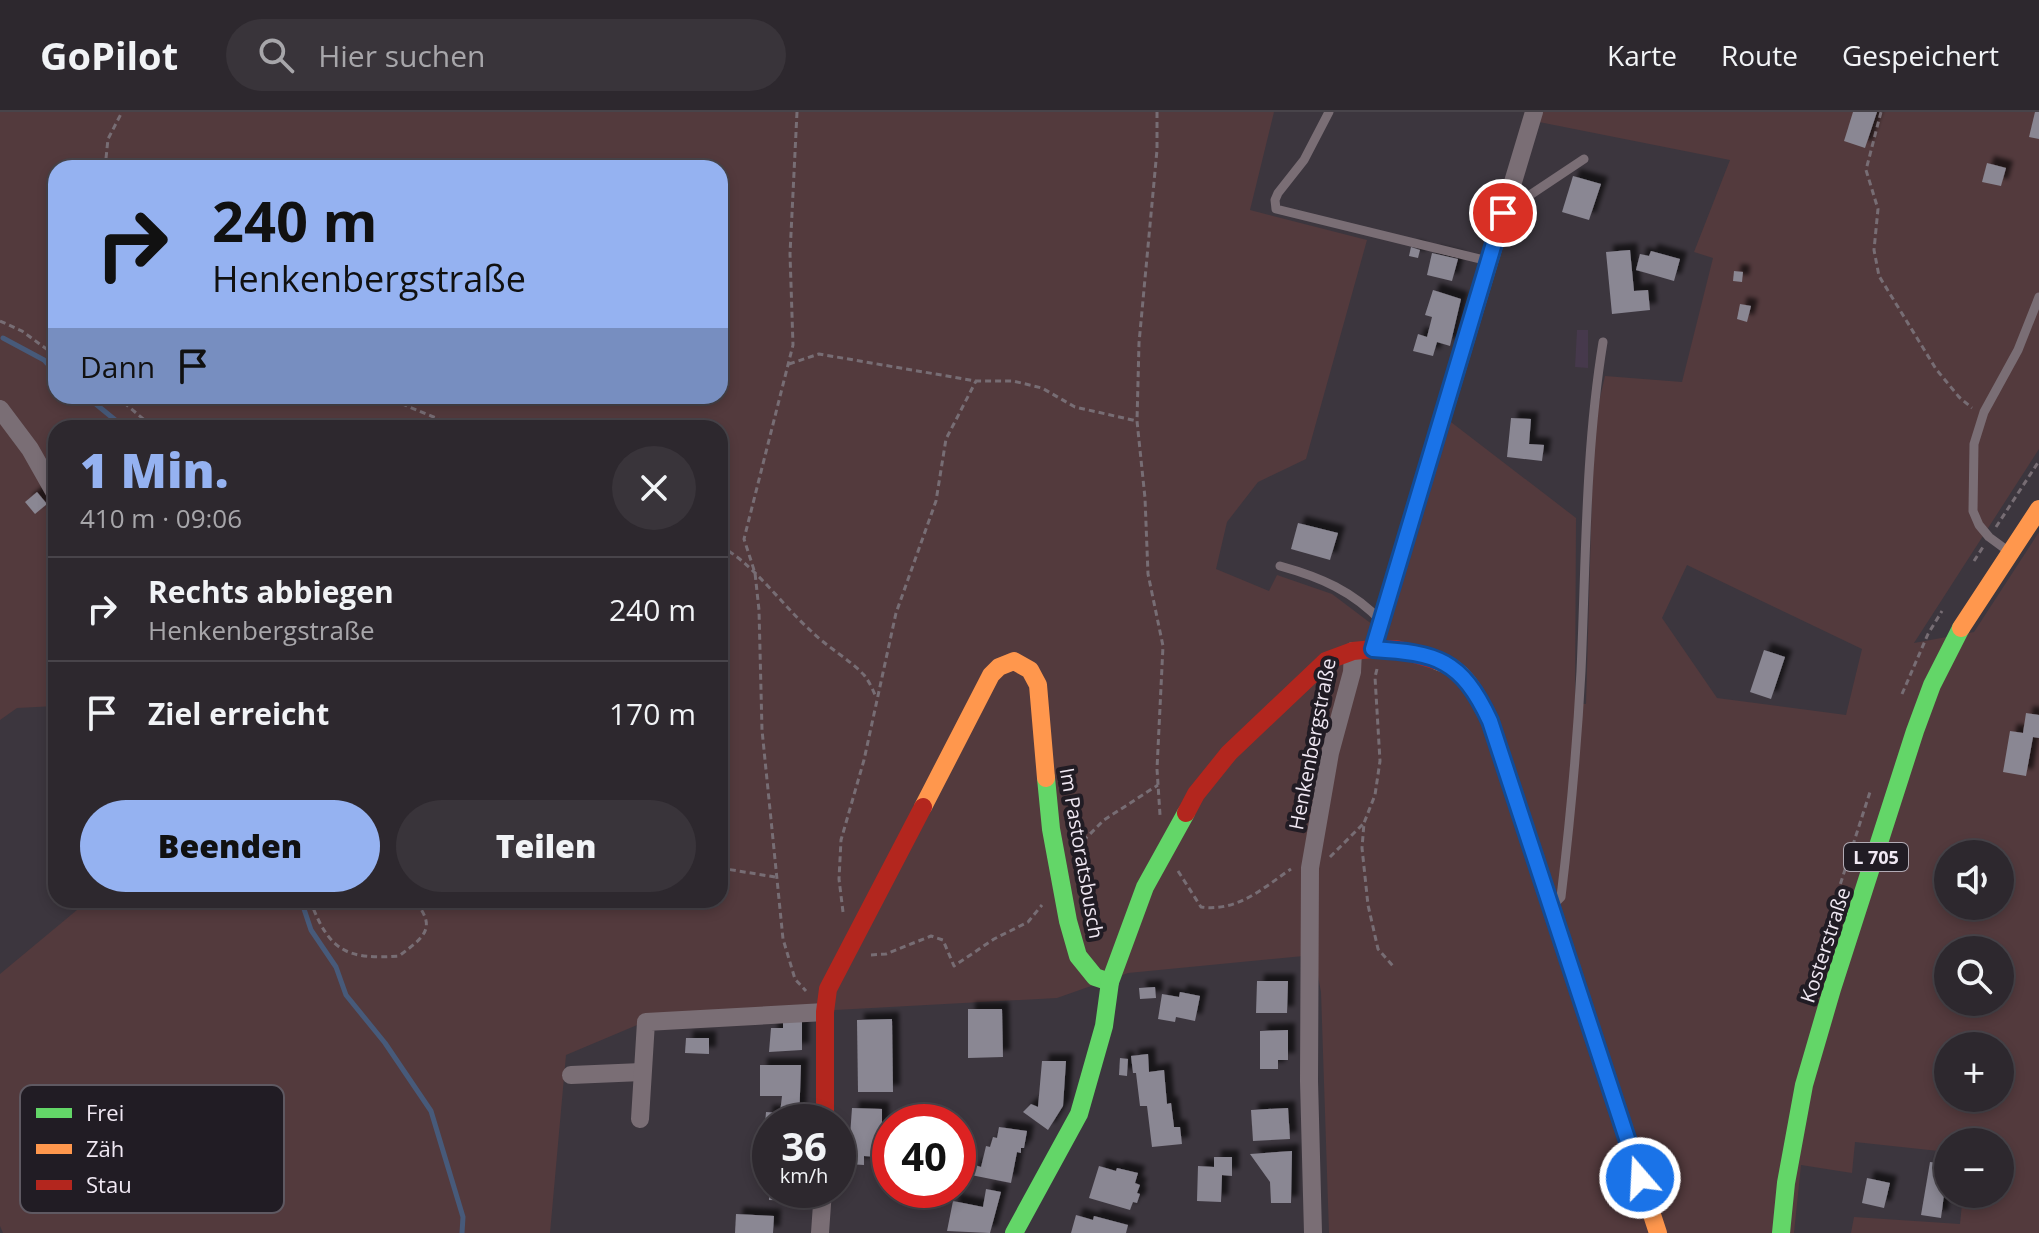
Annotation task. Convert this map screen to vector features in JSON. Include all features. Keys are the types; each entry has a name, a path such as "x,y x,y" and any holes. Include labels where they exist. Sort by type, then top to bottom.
{"street":[{"path":"1377,649 1382,622 1534,112"},
{"path":"0,409 21,434 48,481"},
{"name":"Kosterstraße","path":"1781,1233 1797,1112 1921,716 1956,637 2039,509"},
{"name":"Henkenbergstraße","path":"1313,1233 1309,1081 1310,868 1330,753 1352,672 1353,651 1397,649 1445,663 1460,673 1473,688 1490,721 1658,1233"},
{"name":"Im Pastoratsbusch","path":"825,1104 828,989 991,675 999,667 1014,661 1028,666 1035,675 1057,863 1078,956 1095,977 1110,982 1145,887 1196,794 1229,753 1326,661 1353,651"},
{"path":"1014,1233 1083,1105 1104,1026 1110,982"},
{"path":"640,1119 646,1022 825,1012"},
{"path":"571,1075 642,1072"},
{"path":"820,1233 822,1208"}],"lane":[{"path":"1329,112 1304,160 1278,193 1276,209 1488,261"},
{"path":"1503,213 1584,159"},
{"path":"2010,553 1989,537 1973,511 1974,444 1984,412 2018,350 2039,297"},
{"path":"1551,907 1561,897 1567,848 1581,671 1588,462 1603,342"},
{"path":"1280,566 1334,583 1365,604 1382,622"}],"path":[{"path":"106,160 108,139 122,112"},
{"path":"797,112 790,254 793,345 744,539 755,573 759,610 762,730 783,939 795,979 825,1012"},
{"path":"1057,863 1068,857 1104,820 1158,785 1163,646 1148,574 1145,498 1137,421 1139,343 1157,150 1157,112"},
{"path":"1881,112 1866,170 1878,209 1874,250 1879,276 1936,369 1959,397 1983,419"},
{"path":"0,321 22,331 48,350"},
{"path":"789,364 819,354 976,381 1013,381 1042,388 1075,407 1137,421"},
{"path":"854,936 844,921 839,879 841,840 864,760 896,613 936,501 946,439 976,381"},
{"path":"126,404 144,420"},
{"path":"402,404 441,420"},
{"path":"728,550 755,573 800,622 865,676 876,697"},
{"path":"1377,649 1375,677 1380,761 1375,795 1364,823 1362,848 1368,905 1378,949 1393,966"},
{"path":"1165,848 1201,907 1214,909 1236,904 1256,894 1292,868 1323,867 1364,823"},
{"path":"728,869 775,877"},
{"path":"863,965 871,955 886,954 931,936 943,940 954,966 994,939 1028,922 1041,905 1048,917"},
{"path":"313,908 320,928 336,945 354,956 376,958 399,956 426,930 426,914 421,908"}],"shaded area":[{"path":"0,112 1274,112 1250,210 1367,240 1306,459 1258,482 1227,522 1216,569 1269,591 1277,575 1332,594 1385,634 1447,419 1576,518 1575,703 1586,704 1593,460 1596,415 1605,376 1682,382 1713,258 1694,252 1730,160 1534,121 1538,112 2039,112 2039,449 1914,643 1974,632 2039,532 2039,1233 1851,1233 1854,1217 1960,1224 1962,1208 2014,1208 2014,1128 1934,1128 1934,1150 1855,1142 1852,1173 1801,1165 1794,1233 1329,1233 1321,992 1314,955 1128,973 1057,998 649,1020 566,1055 550,1233 3,1233 0,1226 0,974 79,908 728,908 728,420 48,420 48,706 17,708 0,720","holes":["1687,565 1862,649 1846,715 1717,698 1662,618"]},
{"path":"1577,330 1588,330 1588,368 1575,367"}],"building":[{"path":"1853,112 1877,112 1865,148 1844,141"},
{"path":"2035,112 2039,112 2039,139 2029,137"},
{"path":"1987,163 2006,168 2001,186 1982,182"},
{"path":"1573,176 1601,184 1589,220 1562,212"},
{"path":"1411,247 1420,250 1418,258 1409,256"},
{"path":"1630,250 1634,291 1648,290 1650,310 1612,314 1606,252"},
{"path":"1651,251 1680,259 1674,281 1636,270 1640,254 1649,256"},
{"path":"1432,253 1458,259 1452,281 1427,275"},
{"path":"1734,271 1743,272 1742,282 1733,281"},
{"path":"1433,290 1461,299 1450,346 1437,342 1433,356 1413,351 1418,334 1427,337 1432,317 1425,315"},
{"path":"1740,304 1751,306 1747,322 1737,319"},
{"path":"1511,418 1531,419 1529,444 1544,445 1542,461 1507,457"},
{"path":"37,492 47,504 35,514 25,502"},
{"path":"1298,523 1338,533 1330,560 1291,549"},
{"path":"1764,650 1785,657 1771,699 1750,692"},
{"path":"2026,713 2039,715 2039,738 2033,737 2026,776 2003,772 2010,731 2023,733"},
{"path":"1257,981 1288,981 1287,1013 1256,1013"},
{"path":"1155,987 1156,998 1140,999 1139,988"},
{"path":"1180,992 1200,996 1195,1021 1176,1017 1175,1022 1158,1019 1162,994 1179,997"},
{"path":"968,1009 1002,1009 1003,1057 968,1058"},
{"path":"892,1019 893,1092 858,1092 857,1020"},
{"path":"783,1021 802,1022 802,1050 769,1052 771,1028 783,1028"},
{"path":"1288,1030 1288,1060 1278,1060 1278,1069 1260,1069 1260,1031"},
{"path":"686,1038 709,1038 709,1054 685,1053"},
{"path":"1148,1054 1149,1072 1164,1070 1167,1104 1171,1103 1174,1127 1180,1127 1182,1144 1152,1147 1147,1106 1140,1106 1131,1056"},
{"path":"1120,1058 1128,1059 1127,1076 1119,1075"},
{"path":"1042,1061 1066,1061 1063,1106 1048,1130 1023,1112 1031,1104 1038,1107"},
{"path":"760,1065 801,1065 800,1104 781,1104 782,1096 760,1096"},
{"path":"856,1108 872,1109 872,1157 864,1156 864,1165 856,1164"},
{"path":"1288,1108 1290,1139 1253,1141 1251,1110"},
{"path":"999,1127 1027,1131 1024,1148 1021,1148 1021,1153 1017,1152 1011,1183 976,1176 976,1165 981,1167 986,1146 990,1147 993,1137 997,1138"},
{"path":"1292,1151 1291,1203 1271,1203 1270,1182 1250,1154"},
{"path":"1214,1157 1232,1157 1232,1176 1222,1175 1221,1202 1197,1201 1198,1166 1214,1167"},
{"path":"1930,1162 1934,1162 1934,1208 1942,1208 1941,1218 1921,1215"},
{"path":"1099,1166 1138,1173 1135,1183 1140,1185 1137,1193 1140,1194 1130,1210 1089,1198"},
{"path":"1867,1178 1890,1183 1884,1208 1862,1203"},
{"path":"986,1189 1001,1192 990,1233 947,1231 952,1208 983,1207"},
{"path":"736,1214 774,1216 773,1233 735,1233"},
{"path":"1076,1215 1093,1220 1094,1216 1128,1225 1126,1233 1071,1233"}],"waterway":[{"path":"3,338 48,364"},
{"path":"96,404 115,420"},
{"path":"304,908 311,930 336,967 346,995 385,1043 431,1111 463,1217 462,1233"}],"traffic: fast":[{"path":"1781,1233 1786,1183 1804,1085 1832,989 1915,731 1932,685 1961,628"},
{"path":"1046,778 1051,829 1068,921 1078,956 1095,977 1110,982"},
{"path":"1014,1233 1079,1114 1104,1026 1110,982 1145,887 1186,813"}],"traffic: slow":[{"path":"1961,628 2039,509"},
{"path":"923,807 991,675 999,667 1014,661 1030,670 1038,685 1046,778"},
{"path":"1437,661 1463,677 1490,721 1658,1233"}],"traffic: jam":[{"path":"1186,813 1196,794 1229,753 1326,661 1353,651 1373,649 1397,649 1437,661"},
{"path":"825,1104 828,989 923,807"}],"route":[{"path":"1503,213 1373,649 1397,649 1445,663 1460,673 1480,700 1490,721 1640,1178"}]}
